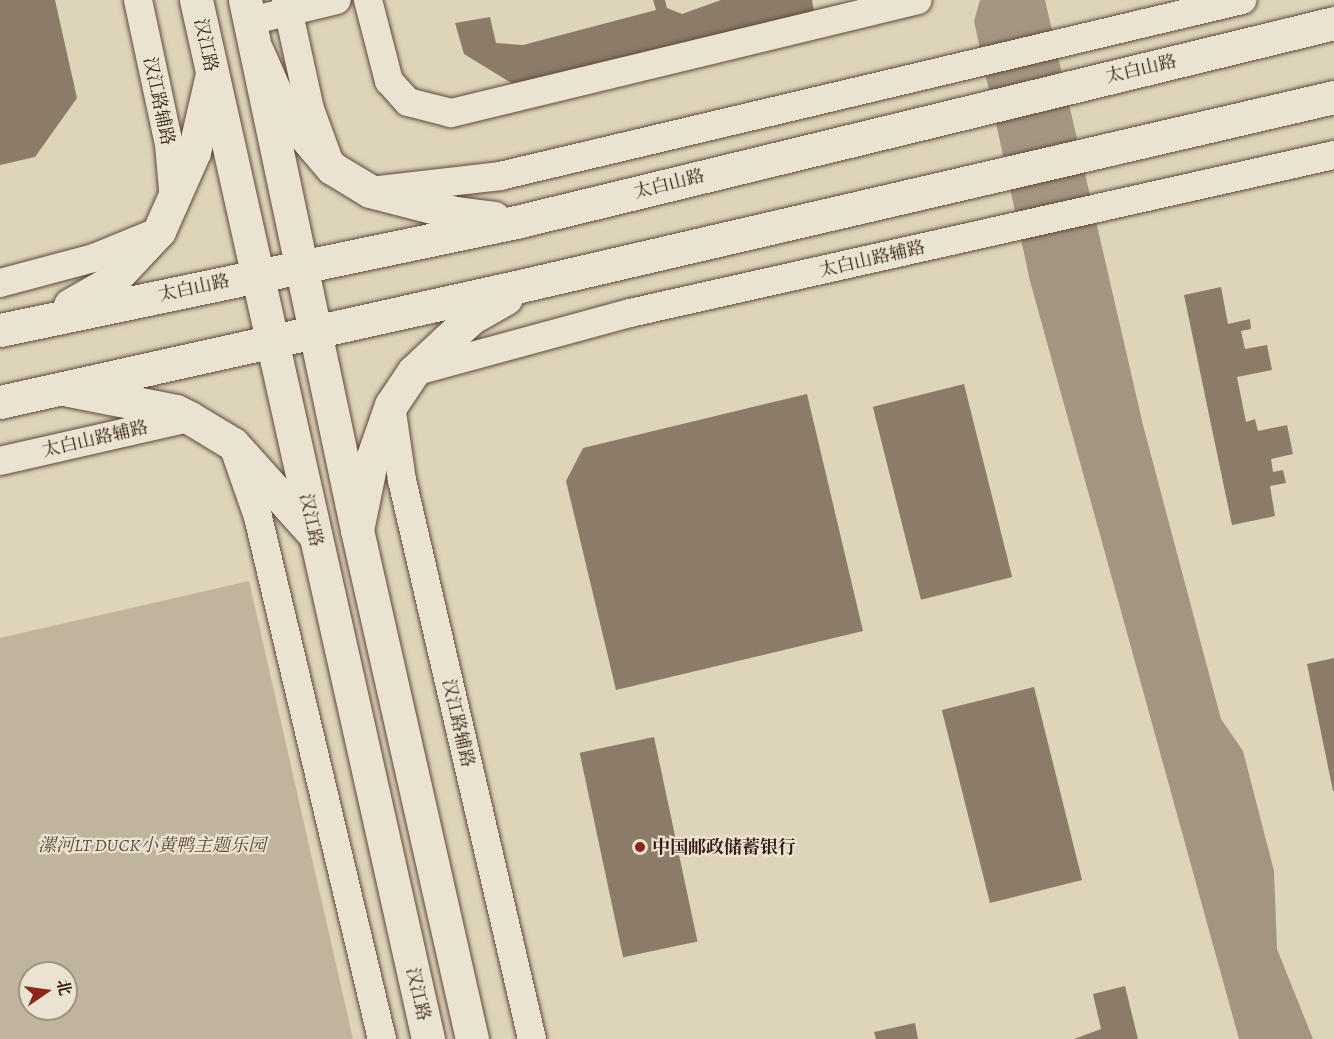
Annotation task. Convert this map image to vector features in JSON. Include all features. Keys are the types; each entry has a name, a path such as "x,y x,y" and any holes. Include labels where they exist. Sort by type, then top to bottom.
{"main road":[{"name":"汉江路","path":"196,0 428,1039"},
{"name":"太白山路","path":"0,330 516,222 968,109 1334,23"},
{"path":"251,24 284,112 332,168 370,191 455,213 516,222"},
{"path":"251,24 357,530 472,1039"},
{"path":"43,320 112,281 166,217 194,152 212,74"},
{"path":"0,402 529,284 1334,97"},
{"path":"357,530 370,462 391,405 413,372 471,318 529,284"},
{"path":"58,388 176,411 190,418 233,444 315,534"}],"street":[{"name":"汉江路辅路","path":"138,0 170,144 166,217"},
{"path":"251,24 287,6 337,0"},
{"path":"368,0 389,81 408,102 451,114 918,0"},
{"path":"370,191 500,176 961,69 1242,0"},
{"path":"287,6 310,109 332,168"},
{"name":"太白山路辅路","path":"413,372 630,313 1334,155"},
{"path":"0,283 94,258 166,217"},
{"name":"汉江路辅路","path":"391,405 402,480 532,1039"},
{"name":"太白山路辅路","path":"0,461 190,418"},
{"path":"233,444 258,518 382,1039"}],"green space":[{"name":"漯河LT DUCK小黄鸭主题乐园","path":"249,581 353,1039 0,1039 0,638"}],"shaded area":[{"path":"980,0 1045,0 1143,425 1221,719 1243,751 1274,871 1277,949 1313,1039 1239,1039 1030,281 974,21"}],"building":[{"path":"0,0 55,0 77,98 35,157 0,165"},
{"path":"653,0 665,0 667,8 682,14 721,0 812,0 814,12 513,84 464,54 455,23 490,17 496,43 523,45 656,10"},
{"path":"1221,287 1228,324 1250,319 1251,329 1241,331 1245,349 1267,345 1272,370 1237,377 1246,422 1255,419 1258,431 1287,425 1293,454 1271,459 1273,472 1283,470 1286,483 1270,486 1275,516 1232,525 1184,295"},
{"path":"964,384 1012,577 921,600 873,407"},
{"path":"807,394 863,631 616,690 566,481 583,448"},
{"path":"1334,658 1334,791 1333,791 1307,664"},
{"path":"1034,687 1082,880 990,903 942,710"},
{"name":"中国邮政储蓄银行","path":"654,737 697,941 623,957 580,753"},
{"path":"1125,986 1138,1039 1074,1039 1101,1029 1093,994"},
{"path":"915,1023 918,1039 876,1039 874,1032"}],"place":[{"name":"中国邮政储蓄银行","path":"640,847"}]}
